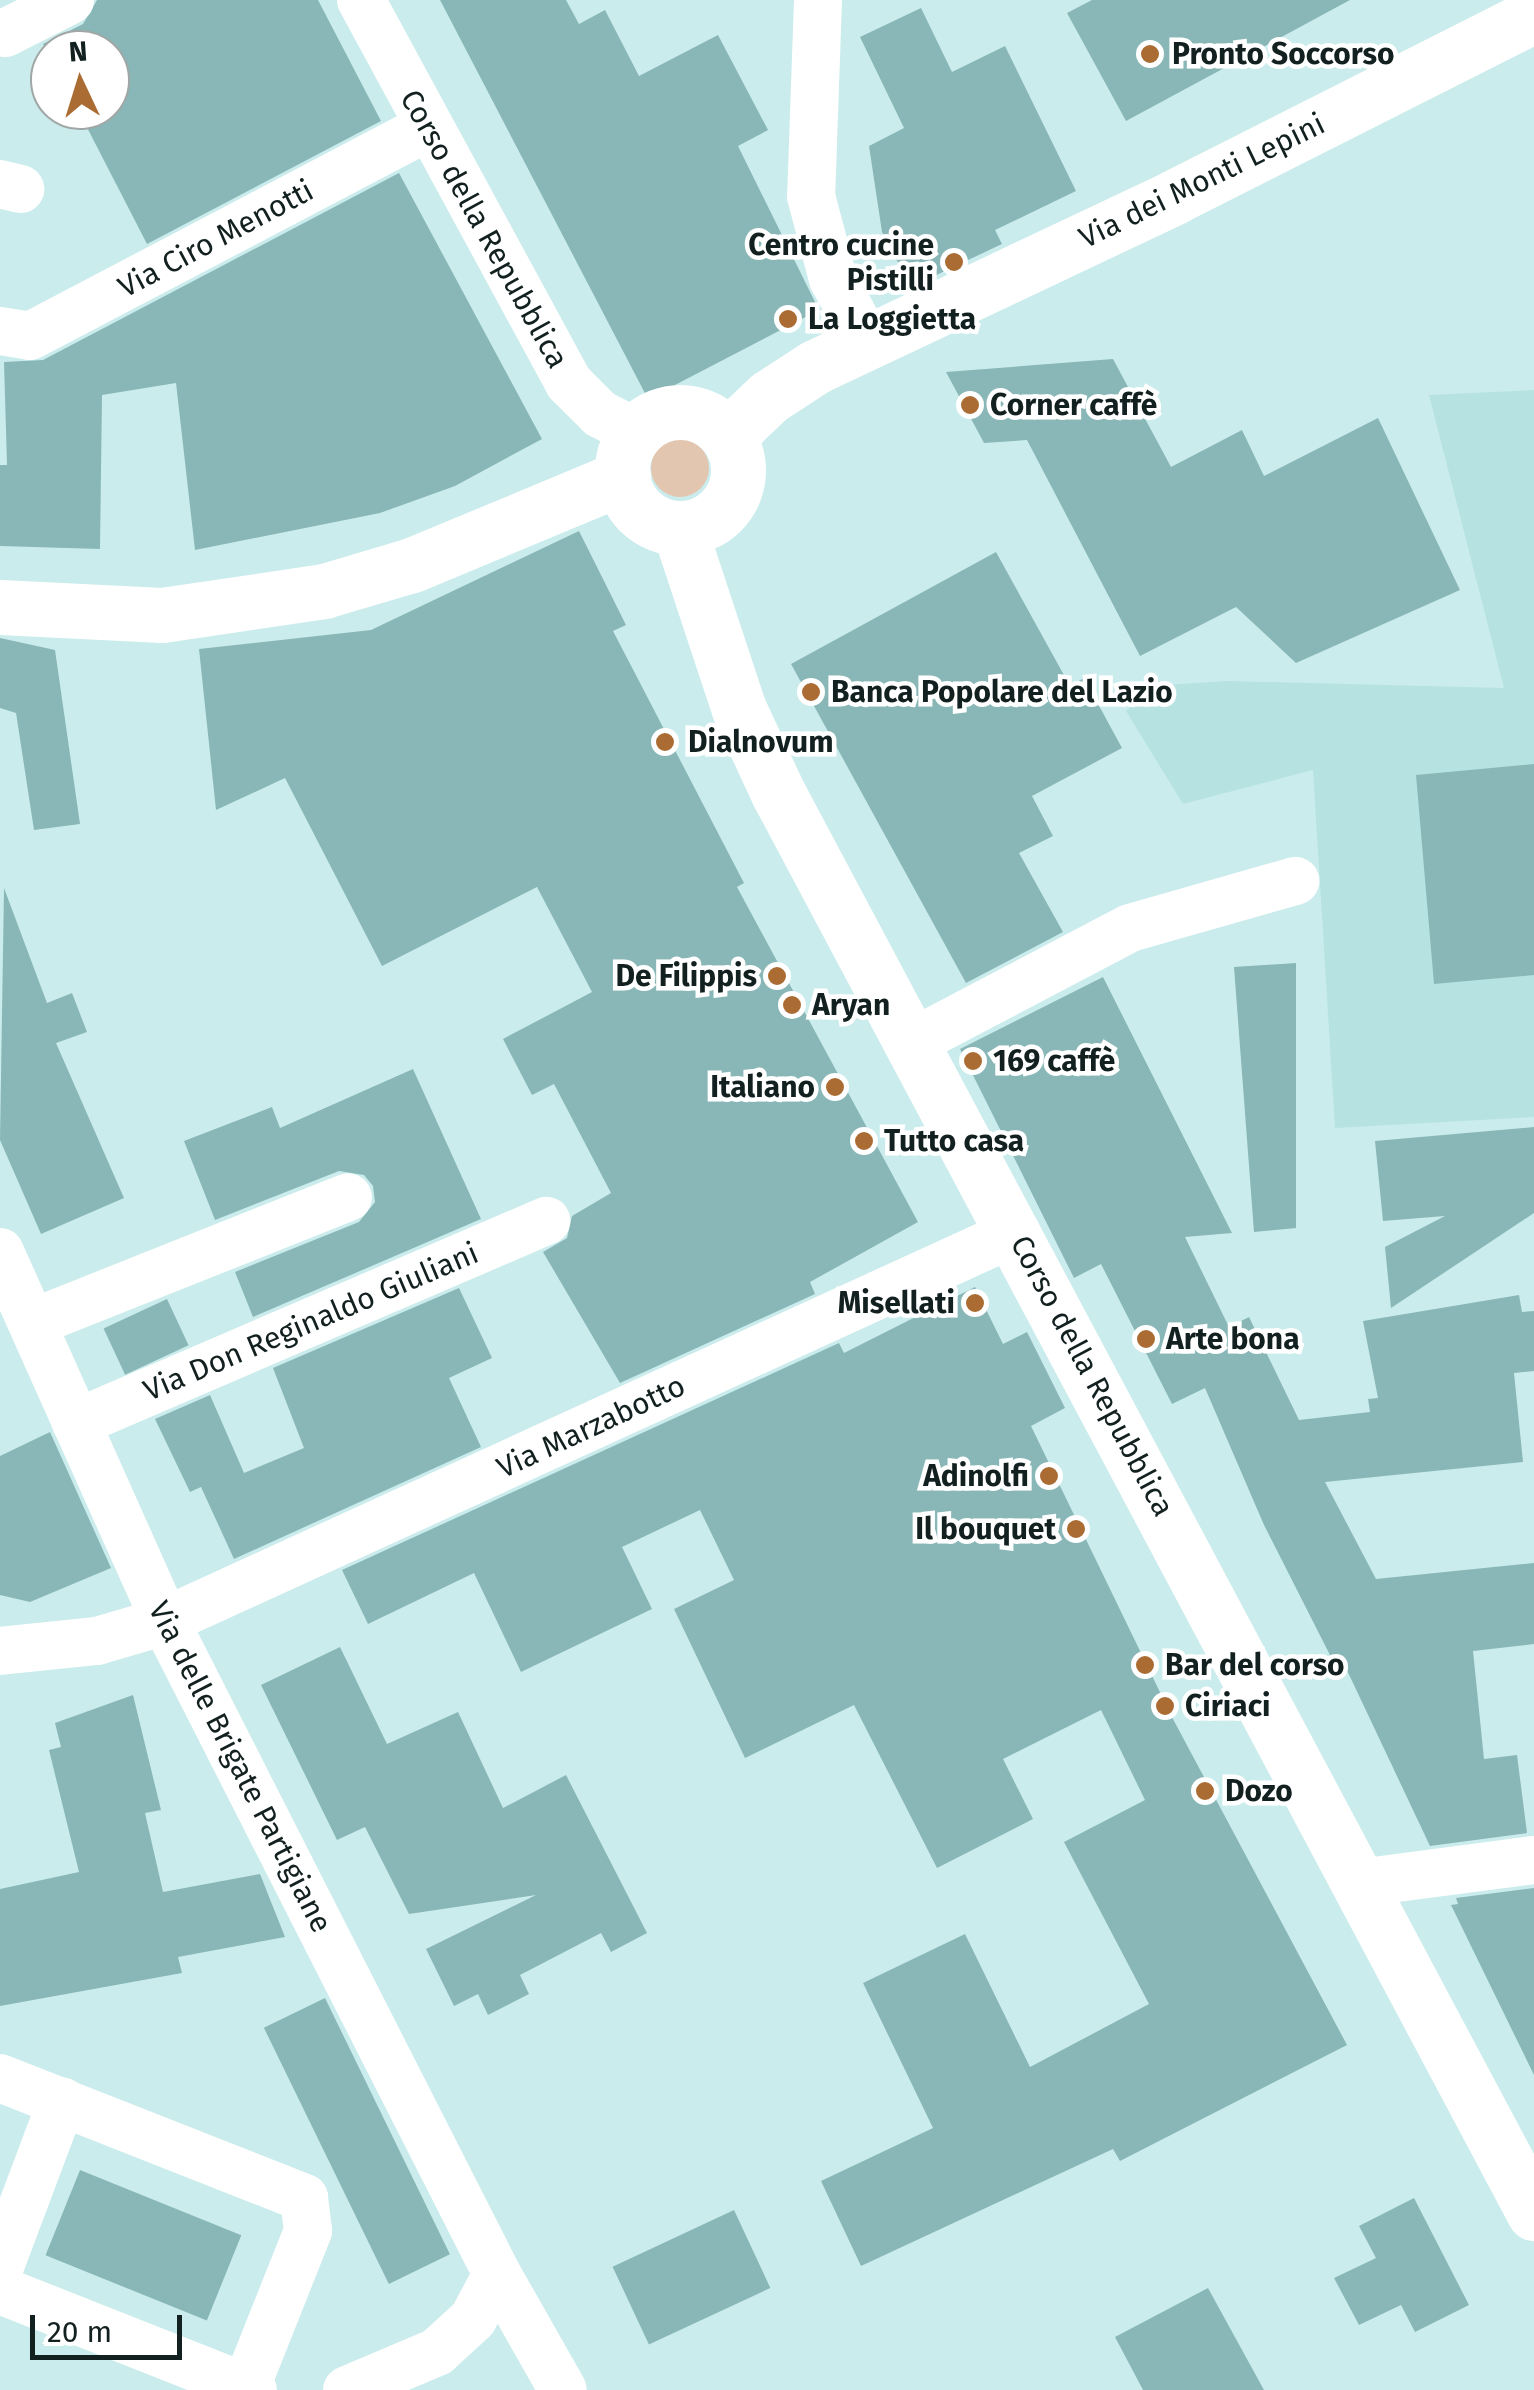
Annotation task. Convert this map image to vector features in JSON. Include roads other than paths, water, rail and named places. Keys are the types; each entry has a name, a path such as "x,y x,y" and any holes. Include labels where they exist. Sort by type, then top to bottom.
{"street":[{"path":"5,33 70,0"},
{"name":"Corso della Repubblica","path":"360,0 569,384 600,414 629,455"},
{"path":"818,0 811,196 833,278 867,342"},
{"name":"Via dei Monti Lepini","path":"728,436 792,380 1158,205 1534,15"},
{"name":"Via Ciro Menotti","path":"0,331 30,336 428,127"},
{"path":"0,608 162,616 324,592 412,565 629,455 664,413 682,412 716,423 736,452 736,489 713,518 679,528 648,518 629,455"},
{"name":"Corso della Repubblica","path":"679,528 758,751 1359,1883 1518,2149 1534,2212"},
{"path":"913,1042 1130,928 1295,880"},
{"path":"32,1323 348,1197"},
{"name":"Via Don Reginaldo Giuliani","path":"76,1423 546,1221"},
{"name":"Via Marzabotto","path":"0,1651 96,1641 165,1621 1016,1232"},
{"name":"Via delle Brigate Partigiane","path":"0,1252 165,1621 497,2274 563,2390"},
{"path":"1359,1883 1534,1860"},
{"path":"0,2078 304,2198 308,2231 249,2388 0,2290"},
{"path":"0,2266 62,2101"},
{"path":"347,2390 437,2352 472,2320 497,2274"}],"place":[{"name":"Pronto Soccorso","path":"1150,54"},
{"name":"Centro cucine Pistilli","path":"954,262"},
{"name":"La Loggietta","path":"788,319"},
{"name":"Corner caffè","path":"970,405"},
{"name":"Banca Popolare del Lazio","path":"811,692"},
{"name":"Dialnovum","path":"665,742"},
{"name":"De Filippis","path":"777,976"},
{"name":"Aryan","path":"792,1005"},
{"name":"169 caffè","path":"973,1061"},
{"name":"Italiano","path":"835,1087"},
{"name":"Tutto casa","path":"864,1141"},
{"name":"Misellati","path":"975,1303"},
{"name":"Arte bona","path":"1146,1339"},
{"name":"Adinolfi","path":"1049,1476"},
{"name":"Il bouquet","path":"1076,1529"},
{"name":"Bar del corso","path":"1145,1665"},
{"name":"Ciriaci","path":"1165,1706"},
{"name":"Dozo","path":"1205,1791"}]}
